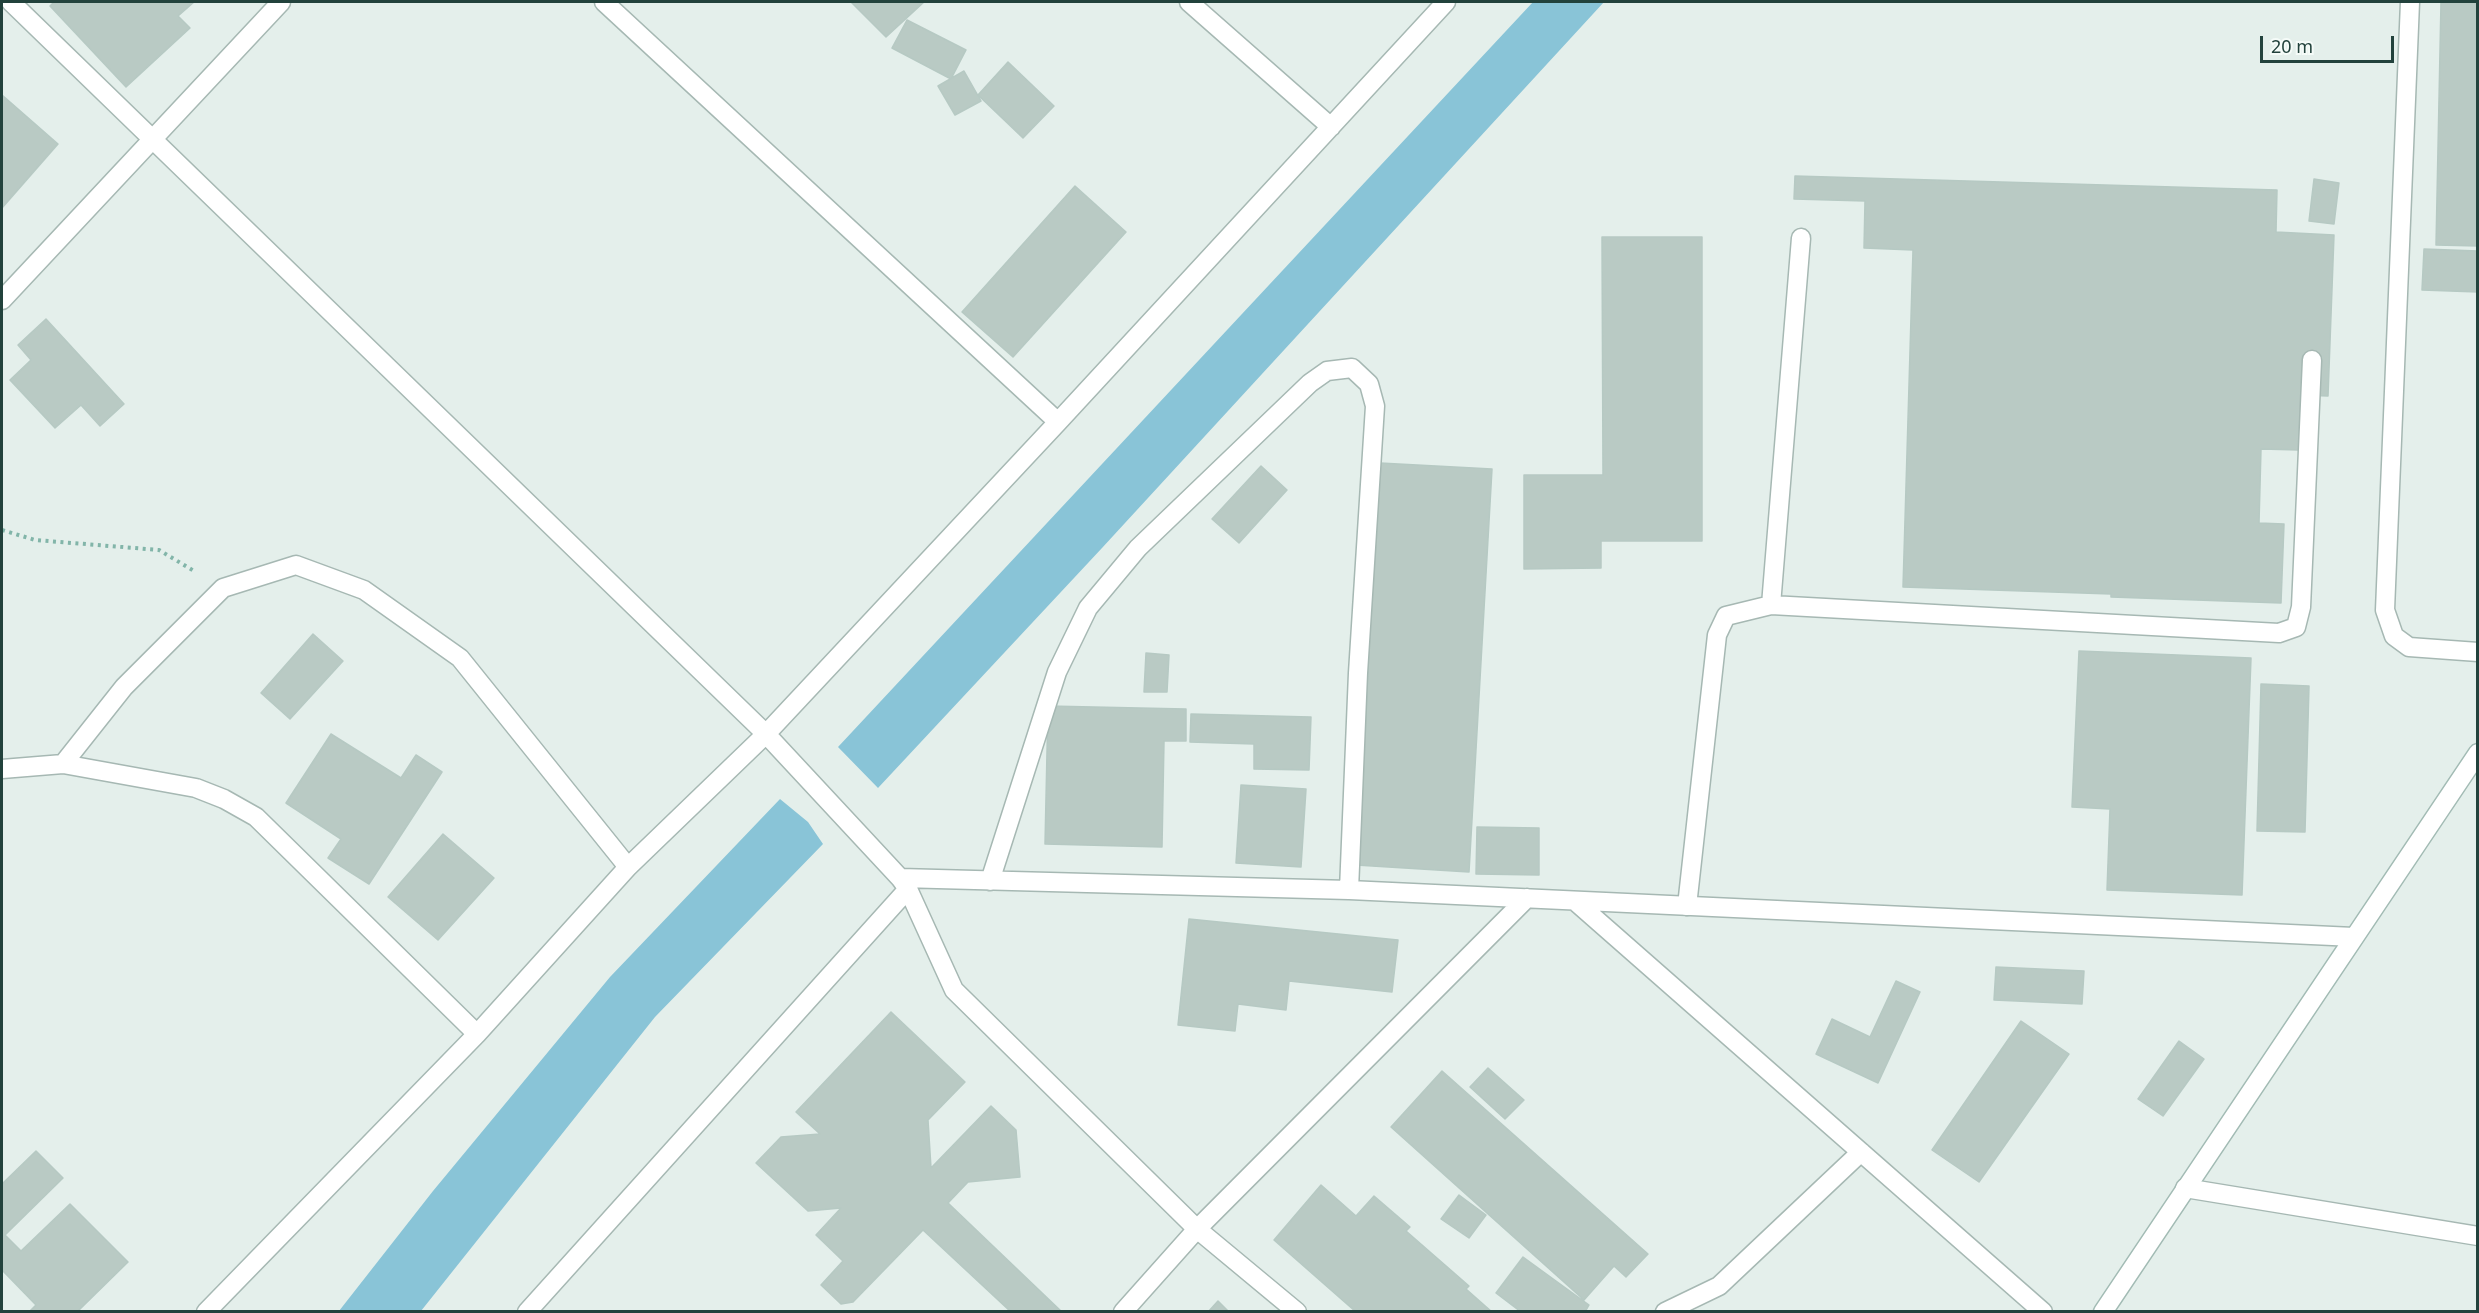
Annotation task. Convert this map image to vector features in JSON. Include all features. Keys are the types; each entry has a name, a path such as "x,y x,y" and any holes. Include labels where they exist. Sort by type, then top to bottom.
{"street":[{"path":"11,2 766,734 904,883 954,990 1197,1229 1297,1311"},
{"path":"2,300 281,2"},
{"path":"604,2 1058,422"},
{"path":"1189,2 1331,127"},
{"path":"206,1311 477,1034 628,867 766,734 1446,2"},
{"path":"2410,2 2385,610 2394,636 2409,647 2478,652"},
{"path":"1771,605 1801,237"},
{"path":"1687,906 1717,635 1726,616 1771,605 2278,633 2296,627 2301,607 2312,360"},
{"path":"990,881 1057,672 1089,608 1138,548 1310,383 1327,371 1352,368 1369,384 1375,406 1358,673 1348,890"},
{"path":"63,764 124,687 223,588 296,565 364,590 460,658 628,867"},
{"path":"2103,1311 2478,753"},
{"path":"2,769 63,764 196,788 224,799 256,818 477,1034"},
{"path":"527,1311 904,883 990,881 1348,890 2354,937"},
{"path":"1124,1311 1197,1229 1527,898"},
{"path":"1575,901 2043,1311"},
{"path":"1665,1311 1719,1286 1861,1152"},
{"path":"2185,1188 2478,1236"}],"path":[{"path":"2,530 35,540 159,550 223,588"}],"water":[{"path":"1533,2 1604,2 878,788 838,747"},
{"path":"780,799 808,822 823,844 655,1017 421,1311 339,1311 433,1191 610,977"}],"building":[{"path":"54,2 194,2 178,16 190,28 126,87 50,6"},
{"path":"851,2 924,2 886,37"},
{"path":"2441,2 2478,2 2478,246 2436,245"},
{"path":"907,20 966,50 951,79 892,48"},
{"path":"1008,62 1054,106 1023,138 978,95"},
{"path":"964,71 981,101 955,115 938,86"},
{"path":"2,95 58,144 2,208"},
{"path":"1795,176 2277,190 2276,232 2334,235 2328,396 2301,395 2299,450 2261,449 2259,523 2284,524 2281,603 2111,597 2111,594 1903,587 1913,250 1864,248 1865,201 1794,199"},
{"path":"2314,179 2339,183 2334,224 2309,221"},
{"path":"1075,186 1126,232 1013,357 962,312"},
{"path":"1602,237 1702,237 1702,541 1601,541 1601,568 1524,569 1524,475 1603,475"},
{"path":"2424,249 2478,251 2478,292 2422,290"},
{"path":"46,319 124,404 100,426 81,405 55,428 10,380 31,360 18,345"},
{"path":"1380,463 1492,469 1469,872 1356,865"},
{"path":"1261,466 1287,490 1239,543 1212,519"},
{"path":"313,634 343,661 290,719 261,693"},
{"path":"2079,651 2251,658 2242,895 2107,890 2110,809 2072,807"},
{"path":"1146,653 1169,655 1167,692 1144,692"},
{"path":"2261,684 2309,686 2305,832 2257,831"},
{"path":"1048,706 1186,709 1186,741 1164,741 1162,847 1045,844"},
{"path":"1191,714 1311,717 1309,770 1254,769 1254,744 1190,742"},
{"path":"331,734 401,778 416,755 442,772 369,884 328,858 341,839 286,803"},
{"path":"1241,785 1306,789 1301,867 1236,863"},
{"path":"1477,827 1539,828 1539,875 1476,874"},
{"path":"443,834 494,878 438,940 388,897"},
{"path":"1189,919 1398,940 1392,992 1289,981 1286,1010 1238,1004 1235,1031 1178,1025"},
{"path":"1996,967 2084,971 2082,1004 1994,1000"},
{"path":"1896,981 1920,992 1878,1083 1816,1054 1832,1019 1870,1037"},
{"path":"891,1012 965,1082 928,1120 931,1168 991,1106 1016,1130 1020,1177 968,1182 948,1203 1062,1312 1011,1312 923,1230 853,1302 841,1304 821,1285 843,1261 816,1235 841,1208 808,1211 756,1163 781,1137 820,1134 796,1112"},
{"path":"2021,1021 2069,1054 1979,1182 1932,1150"},
{"path":"2179,1041 2204,1059 2163,1116 2138,1099"},
{"path":"1488,1068 1524,1100 1505,1119 1470,1087"},
{"path":"1442,1071 1648,1254 1626,1277 1614,1266 1584,1300 1391,1127"},
{"path":"36,1151 63,1178 5,1235 21,1251 70,1204 128,1262 77,1312 29,1312 36,1305 2,1270 2,1184"},
{"path":"1321,1185 1356,1216 1374,1196 1410,1227 1406,1231 1469,1286 1466,1289 1492,1312 1356,1312 1274,1240"},
{"path":"1459,1195 1486,1215 1469,1238 1441,1219"},
{"path":"1523,1257 1589,1305 1585,1312 1521,1312 1496,1293"},
{"path":"1218,1301 1229,1312 1208,1312"}]}
